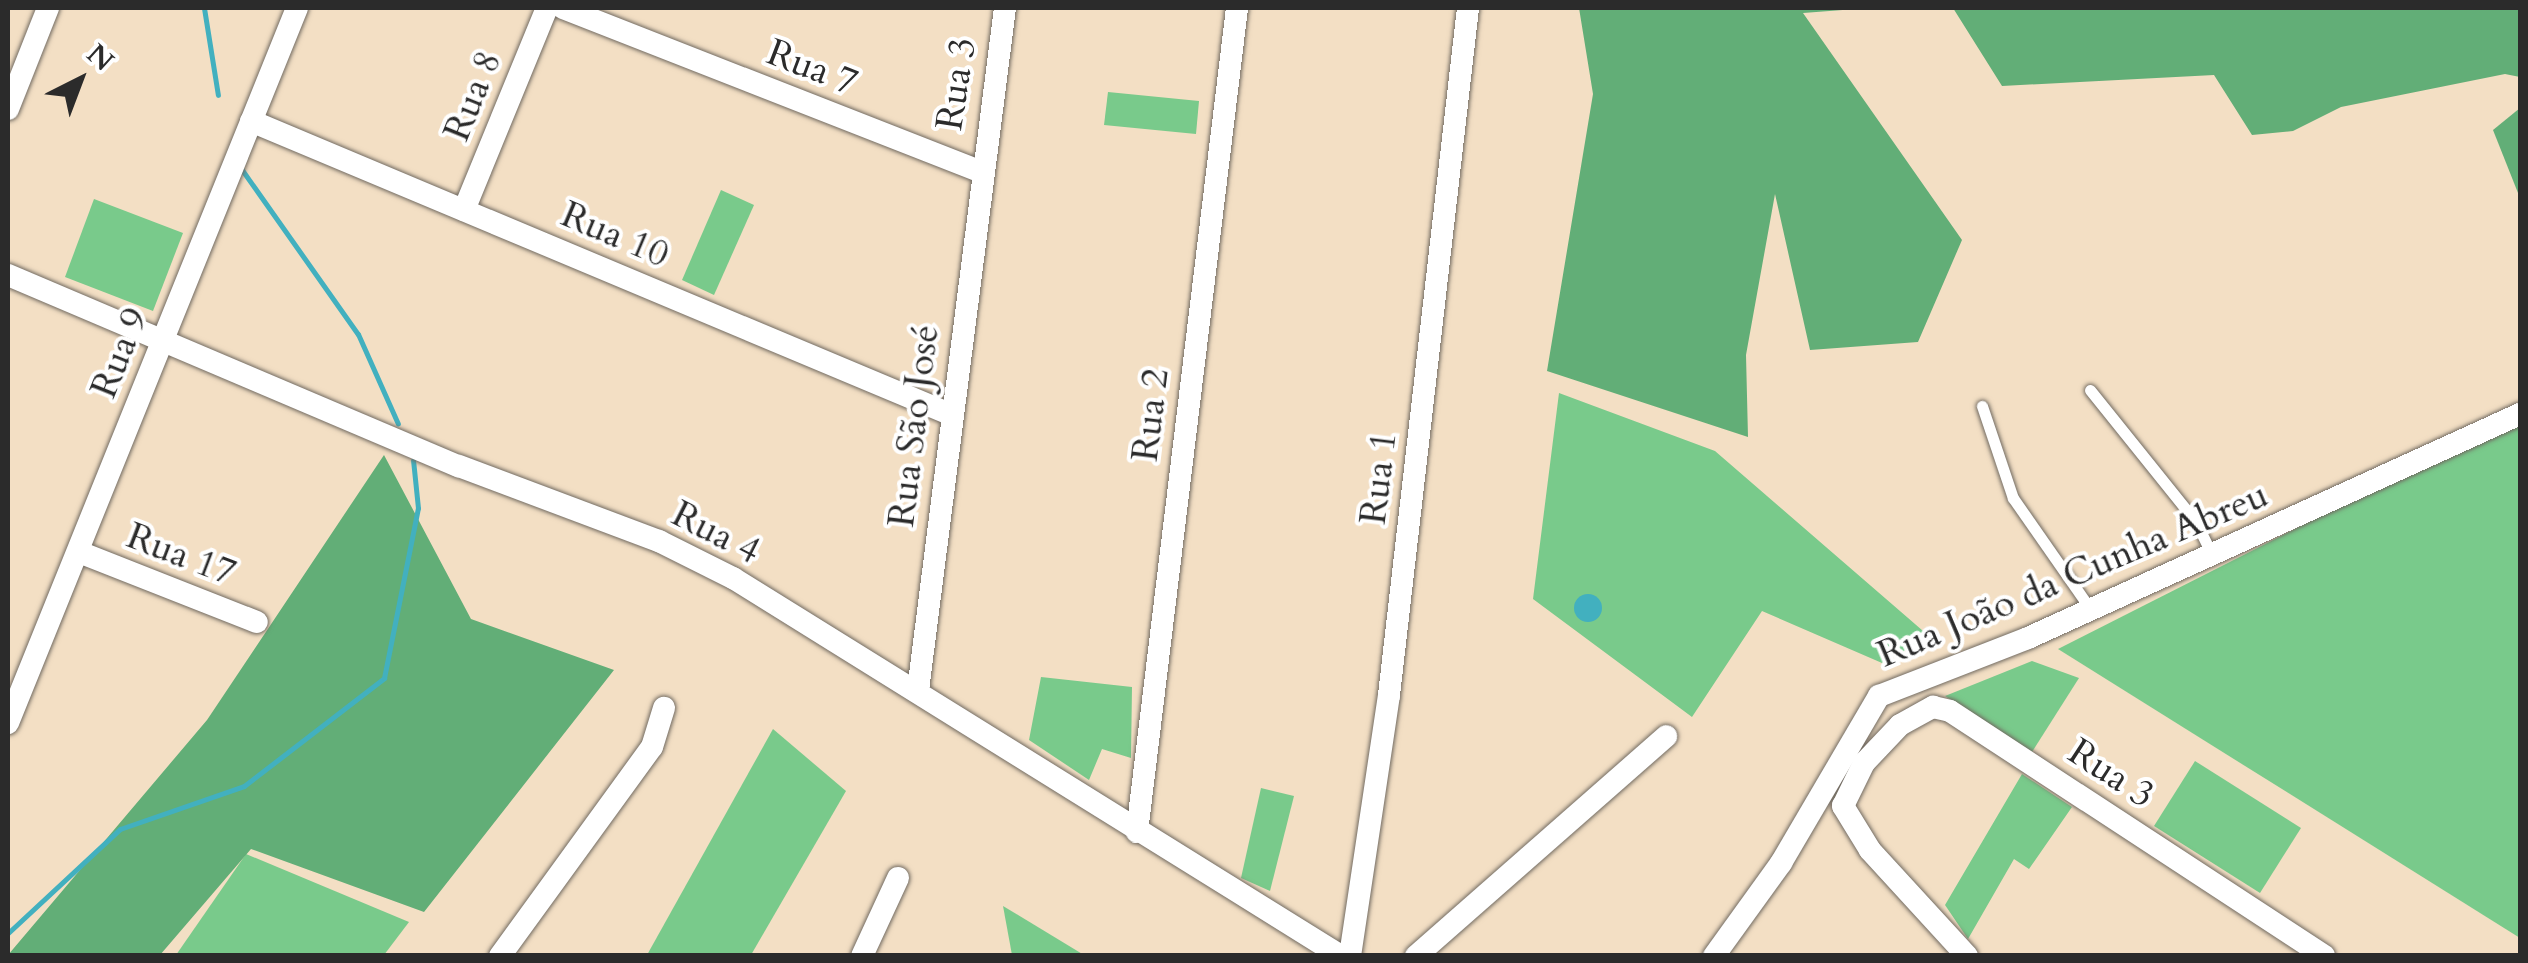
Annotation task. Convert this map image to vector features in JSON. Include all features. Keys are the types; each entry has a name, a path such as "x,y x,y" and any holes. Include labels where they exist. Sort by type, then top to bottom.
{"street":[{"path":"8,109 48,8"},
{"name":"Rua 9","path":"8,724 297,8"},
{"name":"Rua 8","path":"464,210 547,8"},
{"name":"Rua 7","path":"563,8 980,171"},
{"name":"Rua 3","path":"980,171 1004,8"},
{"name":"Rua 2","path":"1137,832 1237,8"},
{"name":"Rua 1","path":"1350,956 1389,695 1468,8"},
{"name":"Rua 10","path":"250,121 952,415"},
{"name":"Rua São José","path":"918,690 980,171"},
{"name":"Rua 4","path":"8,275 459,466 659,541 918,690 1137,832 1341,956"},
{"name":"Rua João da Cunha Abreu","path":"1714,956 1856,757 1879,696 2090,610 2520,414"},
{"name":"Rua 17","path":"79,552 257,622"},
{"path":"500,956 652,747 664,708"},
{"name":"Rua 3","path":"1856,757 1919,711 1950,711 2324,956"},
{"path":"1416,956 1666,736"},
{"path":"1856,757 1844,806 1848,823 1967,956"},
{"path":"862,956 898,878"}],"lane":[{"path":"2090,390 2196,522 2212,554"},
{"path":"1982,406 2013,498 2090,610"}],"green space":[{"path":"1579,8 1869,8 1803,13 1962,240 1918,342 1810,350 1775,194 1746,355 1748,437 1547,371 1593,94"},
{"path":"1953,8 2520,8 2520,77 2505,74 2341,107 2293,131 2252,135 2214,75 2002,86"},
{"path":"1108,92 1199,101 1196,134 1104,125"},
{"path":"2520,108 2520,198 2493,130"},
{"path":"721,190 754,205 714,295 682,280"},
{"path":"94,199 183,233 153,311 65,277"},
{"path":"1559,393 1715,451 1930,637 1882,663 1762,611 1692,717 1533,599"},
{"path":"2520,415 2520,938 2058,649"},
{"path":"384,455 471,619 614,670 424,912 251,849 160,955 8,955 207,720"},
{"path":"2032,661 2079,678 2032,752 1945,696"},
{"path":"1041,677 1132,687 1131,758 1102,749 1089,780 1029,740"},
{"path":"773,729 846,791 751,955 647,955"},
{"path":"2195,761 2301,828 2260,893 2154,826"},
{"path":"2022,774 2072,807 2029,869 2014,859 1968,939 1945,905"},
{"path":"1261,788 1294,796 1270,891 1241,878"},
{"path":"246,854 409,922 384,955 176,955"},
{"path":"1003,906 1084,955 1012,955"}],"water":[{"path":"1588,594 1598,598 1602,608 1598,618 1588,622 1578,618 1574,608 1578,598"}],"waterway":[{"path":"204,8 218,95"},
{"path":"240,167 358,334 398,424"},
{"path":"8,933 120,829 244,786 384,678 418,508 413,460"}]}
